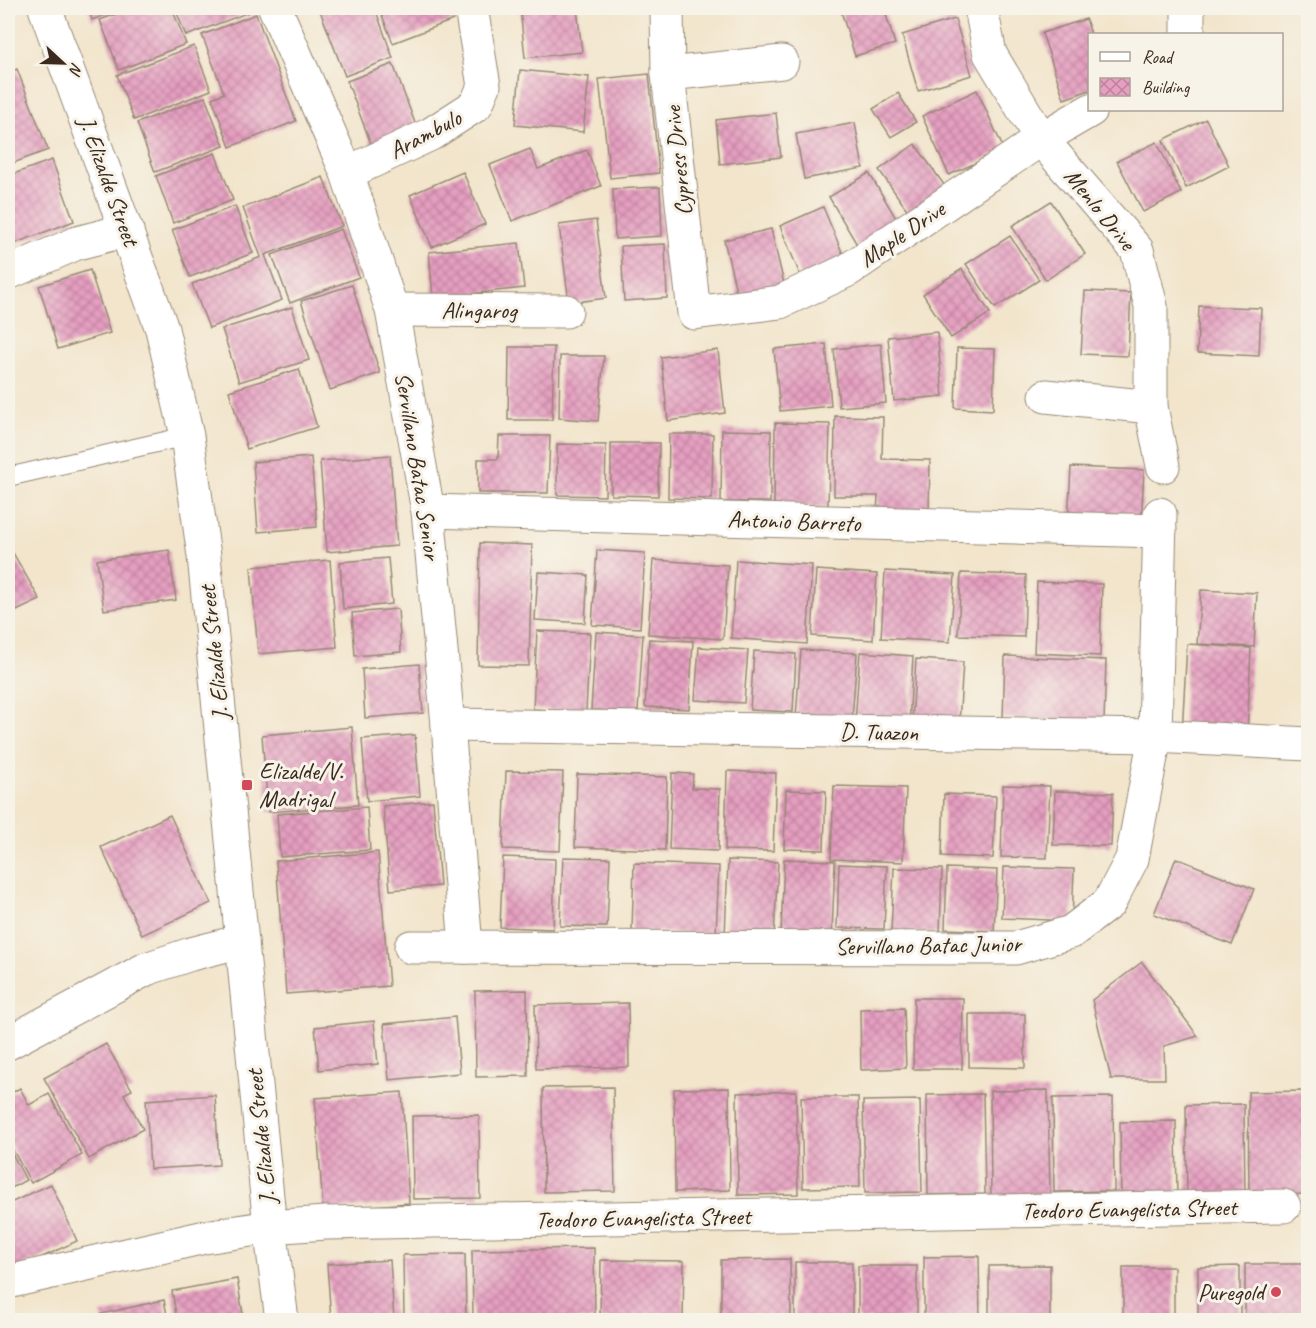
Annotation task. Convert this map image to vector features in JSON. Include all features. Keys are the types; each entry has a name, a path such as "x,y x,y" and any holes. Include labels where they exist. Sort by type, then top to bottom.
{"street":[{"name":"J. Elizalde Street","path":"45,8 162,329 187,436 204,556 270,1227 282,1320"},
{"name":"Servillano Batac Senior","path":"275,8 347,173 392,309 428,511 466,947"},
{"name":"Arambulo","path":"347,173 431,134 476,105 484,86 471,8"},
{"name":"Cypress Drive","path":"667,8 668,74 694,313"},
{"name":"Menlo Drive","path":"981,8 990,54 1041,139 1137,250 1150,306 1151,407 1163,466"},
{"path":"1188,8 1188,33"},
{"path":"668,74 782,62"},
{"name":"Maple Drive","path":"694,313 780,302 848,270 1041,139 1089,111"},
{"path":"8,273 77,243 127,230"},
{"name":"Alingarog","path":"392,309 566,311"},
{"path":"1046,396 1151,407"},
{"name":"Antonio Barreto","path":"428,511 1160,523"},
{"name":"Servillano Batac Junior","path":"411,947 1016,948 1071,932 1109,903 1132,859 1155,736 1160,523"},
{"name":"D. Tuazon","path":"448,725 1155,736 1308,744"},
{"path":"8,1043 146,969 242,941"},
{"name":"Teodoro Evangelista Street","path":"8,1282 205,1237 270,1227 338,1223 1284,1206"}],"lane":[{"path":"8,477 187,436"}],"building":[{"path":"88,8 124,8 92,20"},
{"path":"133,8 172,8 186,44 119,70 100,20"},
{"path":"175,8 250,8 252,11 186,36"},
{"path":"319,8 375,8 393,58 345,76"},
{"path":"379,8 448,8 453,20 393,43"},
{"path":"520,8 577,8 582,52 525,58"},
{"path":"840,8 884,8 895,44 855,56"},
{"path":"256,14 296,121 230,147 212,98 224,93 202,35"},
{"path":"955,19 972,75 918,91 902,35"},
{"path":"1086,19 1091,33 1088,33 1088,91 1064,99 1042,33"},
{"path":"194,46 211,90 134,120 117,75"},
{"path":"393,64 418,131 373,149 347,81"},
{"path":"17,69 48,150 8,165 8,73"},
{"path":"520,70 589,77 583,132 515,125"},
{"path":"649,74 659,173 610,178 599,79"},
{"path":"977,90 1004,150 949,175 922,116"},
{"path":"898,93 916,122 891,137 873,109"},
{"path":"205,97 224,146 155,172 137,123"},
{"path":"776,113 781,157 720,164 716,120"},
{"path":"1206,119 1229,166 1186,188 1163,140"},
{"path":"855,123 863,168 804,179 796,134"},
{"path":"1157,142 1181,193 1143,212 1117,161"},
{"path":"915,144 947,189 910,214 879,170"},
{"path":"530,149 538,169 587,150 601,186 512,221 490,165"},
{"path":"215,153 233,200 173,223 156,176"},
{"path":"52,160 74,221 8,246 8,176"},
{"path":"463,172 485,224 432,247 410,195"},
{"path":"869,173 899,223 859,248 829,197"},
{"path":"323,177 342,226 265,255 282,300 209,328 192,284 261,257 243,208"},
{"path":"660,187 662,236 615,239 613,189"},
{"path":"1051,201 1085,254 1046,280 1012,226"},
{"path":"235,206 253,253 190,277 172,230"},
{"path":"823,207 845,259 801,277 780,226"},
{"path":"596,220 606,298 569,303 559,225"},
{"path":"341,229 359,277 290,303 272,255"},
{"path":"771,229 785,288 738,299 724,240"},
{"path":"1010,236 1039,280 995,308 966,264"},
{"path":"519,243 524,288 433,298 429,252"},
{"path":"665,244 667,298 624,301 621,246"},
{"path":"962,269 990,313 951,338 923,294"},
{"path":"90,270 110,333 58,349 39,286"},
{"path":"352,285 380,373 330,390 301,301"},
{"path":"1085,291 1131,293 1128,356 1081,354"},
{"path":"1199,306 1261,308 1259,356 1197,353"},
{"path":"292,307 309,360 239,382 222,329"},
{"path":"937,332 943,396 894,401 888,337"},
{"path":"826,344 831,406 780,411 774,349"},
{"path":"881,344 886,403 839,407 834,349"},
{"path":"509,347 554,347 552,420 508,420"},
{"path":"957,348 995,349 993,410 955,408"},
{"path":"718,350 725,413 668,421 661,357"},
{"path":"560,356 604,356 598,421 559,418"},
{"path":"299,369 317,427 247,449 229,391"},
{"path":"835,416 883,417 882,459 930,460 929,512 877,511 878,496 834,496"},
{"path":"775,423 830,424 828,507 774,506"},
{"path":"722,430 771,431 770,502 721,502"},
{"path":"669,434 713,434 712,499 668,498"},
{"path":"499,436 550,436 548,493 478,493 478,459 498,459"},
{"path":"611,443 659,443 658,496 611,495"},
{"path":"557,444 606,445 605,496 557,495"},
{"path":"390,455 397,546 327,552 320,461"},
{"path":"311,457 317,527 258,532 253,462"},
{"path":"1071,467 1144,470 1141,526 1068,522"},
{"path":"480,543 532,545 529,666 478,665"},
{"path":"8,547 40,600 8,615"},
{"path":"169,550 176,600 104,610 97,560"},
{"path":"597,550 645,553 640,628 592,625"},
{"path":"388,558 392,604 343,609 340,562"},
{"path":"330,560 337,647 258,654 251,567"},
{"path":"653,560 728,565 723,639 648,634"},
{"path":"736,560 812,565 807,644 731,638"},
{"path":"816,570 877,574 873,640 812,636"},
{"path":"885,571 955,575 950,642 881,638"},
{"path":"538,572 588,575 585,623 535,620"},
{"path":"961,573 1026,575 1024,637 958,635"},
{"path":"1037,582 1102,584 1100,656 1034,653"},
{"path":"1201,590 1257,593 1254,647 1197,644"},
{"path":"398,609 401,652 355,656 352,613"},
{"path":"537,631 590,633 586,712 533,709"},
{"path":"596,632 643,635 638,712 591,710"},
{"path":"649,639 693,641 689,709 645,707"},
{"path":"1187,644 1251,648 1247,737 1182,733"},
{"path":"699,647 748,650 744,703 695,700"},
{"path":"801,650 857,653 852,720 796,717"},
{"path":"754,651 796,654 793,712 750,710"},
{"path":"860,652 913,656 909,726 855,723"},
{"path":"1005,656 1106,660 1104,722 1003,718"},
{"path":"916,659 963,662 959,724 912,721"},
{"path":"419,664 423,713 365,718 362,669"},
{"path":"352,727 358,805 268,812 262,735"},
{"path":"415,735 420,796 367,801 362,739"},
{"path":"506,771 563,772 560,851 503,849"},
{"path":"727,771 776,773 773,851 725,850"},
{"path":"672,773 693,774 692,788 720,789 718,851 669,849"},
{"path":"577,774 667,777 665,850 575,847"},
{"path":"1003,785 1050,786 1047,858 1001,857"},
{"path":"834,786 906,788 903,862 831,859"},
{"path":"786,790 826,791 824,850 784,849"},
{"path":"1055,791 1113,793 1111,846 1053,845"},
{"path":"944,794 996,796 993,858 942,856"},
{"path":"433,801 440,886 390,890 383,806"},
{"path":"367,807 370,850 280,857 277,814"},
{"path":"170,815 211,903 142,935 101,847"},
{"path":"378,852 389,986 286,994 276,861"},
{"path":"503,857 555,859 553,929 500,927"},
{"path":"563,857 610,858 607,927 560,926"},
{"path":"1176,858 1254,889 1232,945 1154,914"},
{"path":"784,859 835,861 832,934 781,933"},
{"path":"728,860 778,862 774,937 725,936"},
{"path":"634,863 719,866 716,934 632,931"},
{"path":"839,864 887,866 884,929 837,928"},
{"path":"1004,867 1074,869 1072,921 1002,918"},
{"path":"894,868 942,869 940,933 891,932"},
{"path":"947,868 997,870 994,931 945,929"},
{"path":"1142,962 1198,1036 1164,1046 1165,1079 1111,1079 1092,1000"},
{"path":"527,990 528,1076 476,1077 475,991"},
{"path":"914,998 963,998 962,1069 913,1069"},
{"path":"628,1003 629,1067 536,1069 535,1005"},
{"path":"904,1008 906,1068 861,1070 860,1009"},
{"path":"969,1014 1025,1014 1025,1068 969,1067"},
{"path":"455,1017 460,1073 389,1080 384,1024"},
{"path":"374,1021 378,1064 319,1070 315,1027"},
{"path":"106,1044 132,1090 124,1094 143,1129 89,1159 44,1078"},
{"path":"613,1087 615,1191 544,1192 543,1088"},
{"path":"20,1088 29,1105 49,1094 82,1155 31,1183 8,1141 8,1095"},
{"path":"729,1088 730,1190 675,1192 674,1089"},
{"path":"1048,1090 1050,1196 991,1197 990,1091"},
{"path":"796,1091 798,1194 738,1195 737,1093"},
{"path":"1305,1091 1307,1194 1249,1195 1248,1092"},
{"path":"402,1092 409,1203 323,1210 315,1098"},
{"path":"983,1094 985,1194 928,1195 927,1095"},
{"path":"215,1095 219,1165 150,1169 146,1100"},
{"path":"801,1097 858,1097 860,1187 803,1188"},
{"path":"1113,1097 1114,1191 1054,1192 1053,1098"},
{"path":"920,1100 922,1192 865,1193 863,1101"},
{"path":"1244,1104 1245,1201 1187,1202 1186,1105"},
{"path":"479,1115 480,1198 413,1199 412,1116"},
{"path":"1176,1121 1177,1203 1121,1204 1120,1122"},
{"path":"8,1146 26,1180 8,1190"},
{"path":"51,1184 77,1241 8,1273 8,1204"},
{"path":"594,1248 595,1320 473,1320 472,1250"},
{"path":"465,1254 466,1320 404,1320 403,1255"},
{"path":"979,1256 980,1320 924,1320 924,1257"},
{"path":"790,1259 791,1320 721,1320 721,1260"},
{"path":"390,1260 394,1320 331,1320 327,1264"},
{"path":"601,1260 684,1261 683,1320 600,1320"},
{"path":"795,1262 852,1262 852,1320 795,1320"},
{"name":"Puregold","path":"1245,1264 1308,1264 1308,1320 1245,1320"},
{"path":"1050,1265 1050,1320 989,1320 989,1266"},
{"path":"858,1266 917,1266 917,1320 858,1320"},
{"path":"1240,1266 1240,1320 1198,1320 1198,1267"},
{"path":"1123,1267 1174,1267 1174,1320 1123,1320"},
{"path":"237,1279 244,1320 177,1320 172,1291"},
{"path":"164,1300 168,1320 103,1320 101,1314"}],"place":[{"name":"Elizalde/V. Madrigal","path":"247,785"},
{"name":"Puregold","path":"1276,1292"}]}
